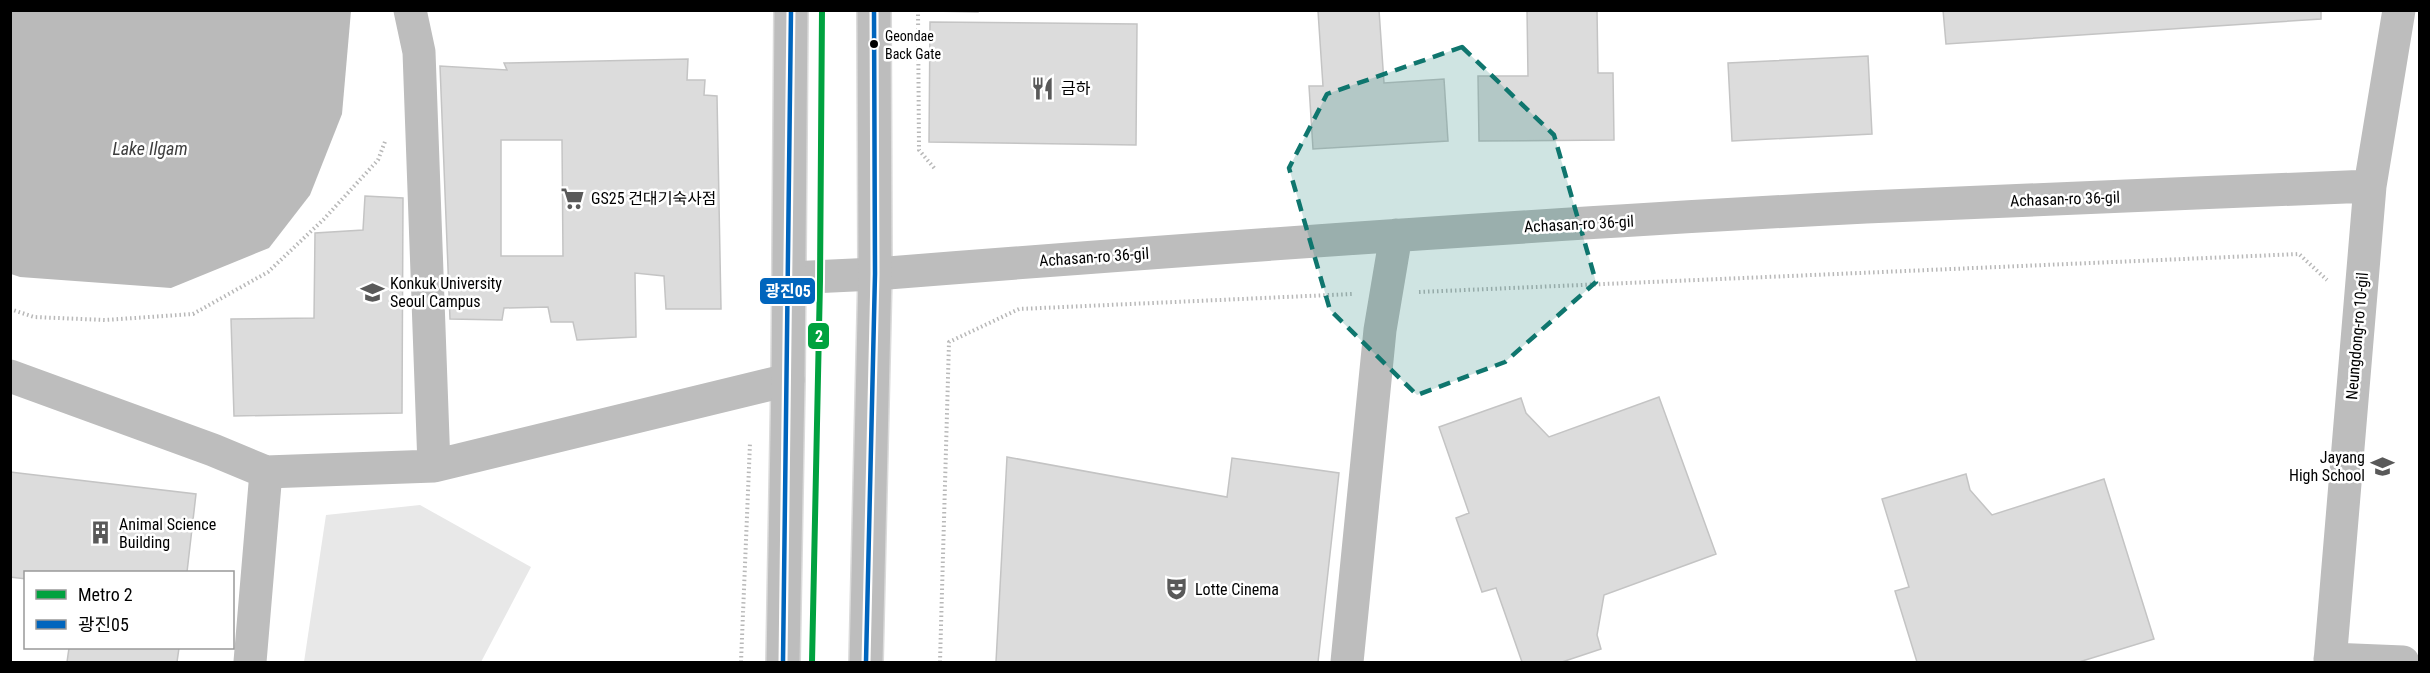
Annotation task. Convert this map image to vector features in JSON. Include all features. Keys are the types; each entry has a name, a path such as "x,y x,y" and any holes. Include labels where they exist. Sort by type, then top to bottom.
{"street":[{"path":"410,10 419,52 434,466"},
{"path":"783,663 791,10"},
{"path":"866,663 875,274 874,10"},
{"name":"Neungdong-ro 10-gil","path":"2330,661 2370,186 2400,10"},
{"name":"Achasan-ro 36-gil","path":"789,278 875,274 1396,235 1867,207 2370,186"},
{"path":"1347,663 1380,330 1396,235"},
{"path":"10,376 213,450 266,472 434,466 788,380"},
{"path":"250,663 266,472"},
{"path":"2330,661 2403,663"}],"path":[{"path":"918,10 919,150 935,169"},
{"path":"10,309 34,316 105,320 193,314 268,273 324,219 378,160 387,139"},
{"path":"940,663 949,342 1019,309 2299,254"}],"highlighted area":[{"path":"1462,47 1554,135 1596,282 1505,362 1417,395 1330,310 1289,168 1327,94"}],"shaded area":[{"path":"420,505 531,567 481,662 304,662 326,515"}],"water":[{"name":"Lake Ilgam","path":"10,11 351,11 342,114 310,195 269,248 171,288 20,277 11,274"}],"building":[{"path":"978,10 978,12 932,11"},
{"path":"1379,10 1384,83 1444,79 1448,141 1313,149 1309,86 1323,86 1318,11"},
{"path":"1527,10 1597,10 1598,73 1613,73 1614,140 1479,141 1478,76 1528,76"},
{"path":"1943,10 2321,10 2321,19 1946,44"},
{"path":"930,22 1137,24 1136,145 929,142"},
{"path":"1868,56 1872,134 1732,141 1728,63"},
{"path":"688,59 687,80 705,80 704,95 717,96 721,309 666,309 664,276 635,273 636,337 577,340 573,322 551,322 548,307 504,308 502,320 450,319 440,66 507,70 504,63","holes":["501,140 562,140 563,256 501,256"]},
{"path":"365,196 403,198 402,413 234,416 231,319 314,318 315,233 363,230"},
{"path":"1659,397 1716,554 1604,595 1597,635 1601,649 1562,662 1522,662 1496,588 1482,592 1456,518 1469,513 1439,427 1521,398 1526,413 1549,437"},
{"path":"1007,457 1227,497 1232,458 1339,473 1318,662 996,662"},
{"name":"Animal Science Building","path":"10,472 196,494 187,571 24,571 24,579 10,577"},
{"path":"1966,474 1970,490 1992,515 2104,479 2154,639 2079,662 1917,662 1895,591 1909,587 1882,499"},
{"path":"69,649 179,649 177,662 67,662"}],"metro line":[{"name":"2","path":"812,662 820,281 822,10"}],"transit line":[{"name":"광진05","path":"783,662 791,10"},
{"name":"광진05","path":"866,662 875,274 874,10"}],"place":[{"name":"Geondae Back Gate","path":"874,44"},
{"name":"금하","path":"1043,88"},
{"name":"GS25 건대기숙사점","path":"573,198"},
{"name":"Konkuk University Seoul Campus","path":"372,292"},
{"name":"Jayang High School","path":"2383,466"},
{"name":"Animal Science Building","path":"101,533"},
{"name":"Lotte Cinema","path":"1177,589"}]}
